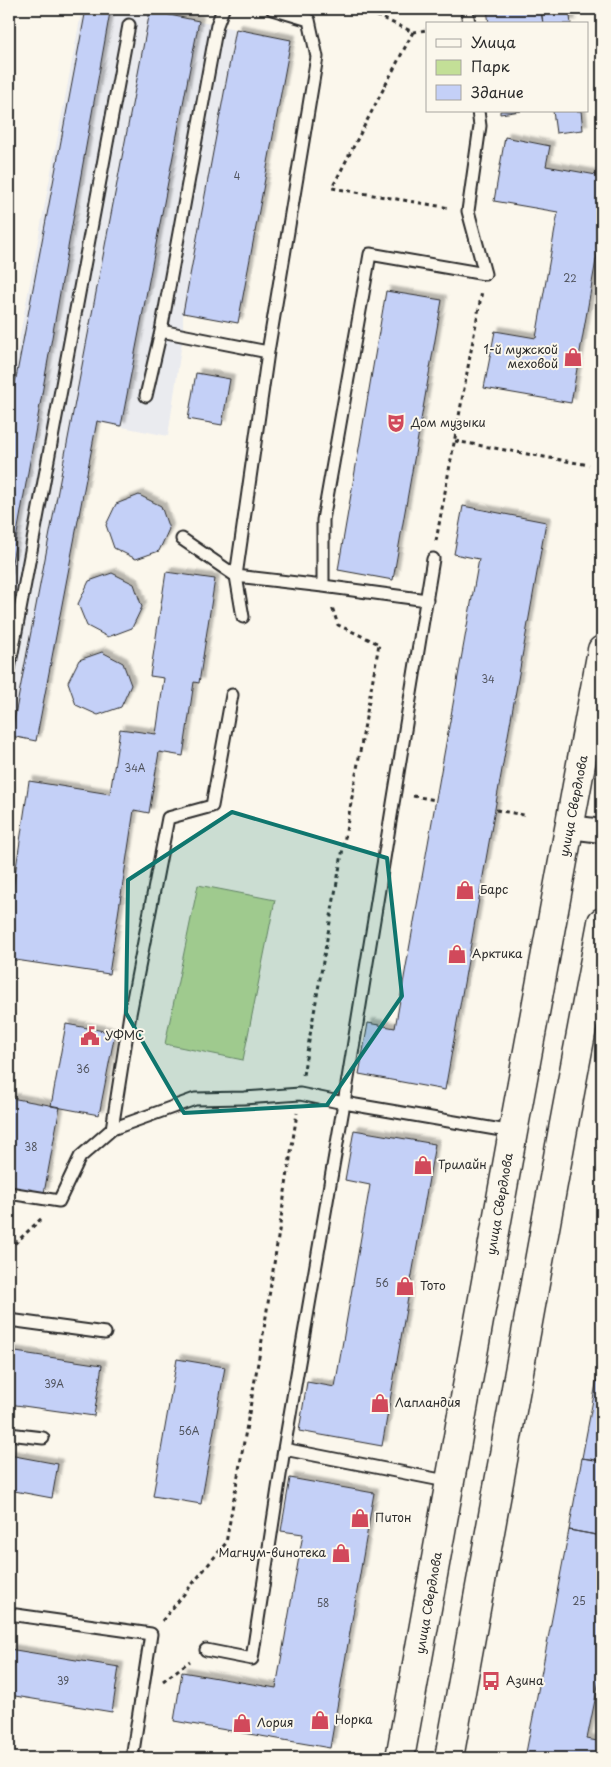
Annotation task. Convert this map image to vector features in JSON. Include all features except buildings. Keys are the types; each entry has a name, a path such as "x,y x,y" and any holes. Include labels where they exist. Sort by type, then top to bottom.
{"main road":[{"name":"улица Свердлова","path":"400,1758 602,650"},
{"path":"449,1758 602,922"}],"street":[{"path":"570,827 602,831"}],"lane":[{"path":"146,396 161,331 217,25 223,9"},
{"path":"243,617 236,576 268,352 317,57 309,20 272,9"},
{"path":"467,9 469,22"},
{"path":"9,669 129,25"},
{"path":"323,586 323,520 370,254 485,274 468,211 480,126 478,112"},
{"path":"161,331 268,352"},
{"path":"182,539 236,576 427,600"},
{"path":"206,1650 252,1659 284,1449 344,1103 433,559"},
{"path":"112,1129 130,1014 168,818 212,806 232,695"},
{"path":"9,1193 60,1201 80,1157 112,1129 194,1100 300,1094 513,1132"},
{"path":"9,1320 105,1333"},
{"path":"9,1434 43,1438"},
{"path":"284,1449 451,1482"},
{"path":"9,1614 152,1634 132,1758"}],"path":[{"path":"362,9 413,32 426,30"},
{"path":"413,32 332,188 468,211"},
{"path":"433,559 485,274"},
{"path":"455,441 589,465"},
{"path":"496,810 524,815"},
{"path":"9,1249 60,1201"},
{"path":"142,1696 206,1650"}],"highlighted area":[{"path":"232,812 387,858 402,996 327,1105 184,1113 126,1013 128,880"}],"shaded area":[{"path":"82,9 133,9 236,29 183,313 183,335 168,436 97,422 36,741 11,736 9,749 9,393"}],"green space":[{"path":"198,885 275,900 243,1060 165,1044"}],"place":[{"name":"1-й мужской меховой","path":"573,357"},
{"name":"Дом музыки","path":"396,423"},
{"name":"Барс","path":"465,890"},
{"name":"Арктика","path":"457,954"},
{"name":"УФМС","path":"90,1036"},
{"name":"Трилайн","path":"423,1165"},
{"name":"Тото","path":"405,1286"},
{"name":"Лапландия","path":"380,1403"},
{"name":"Питон","path":"360,1518"},
{"name":"Магнум-винотека","path":"341,1553"},
{"name":"Азина","path":"491,1681"},
{"name":"Норка","path":"320,1720"},
{"name":"Лория","path":"242,1723"}]}
